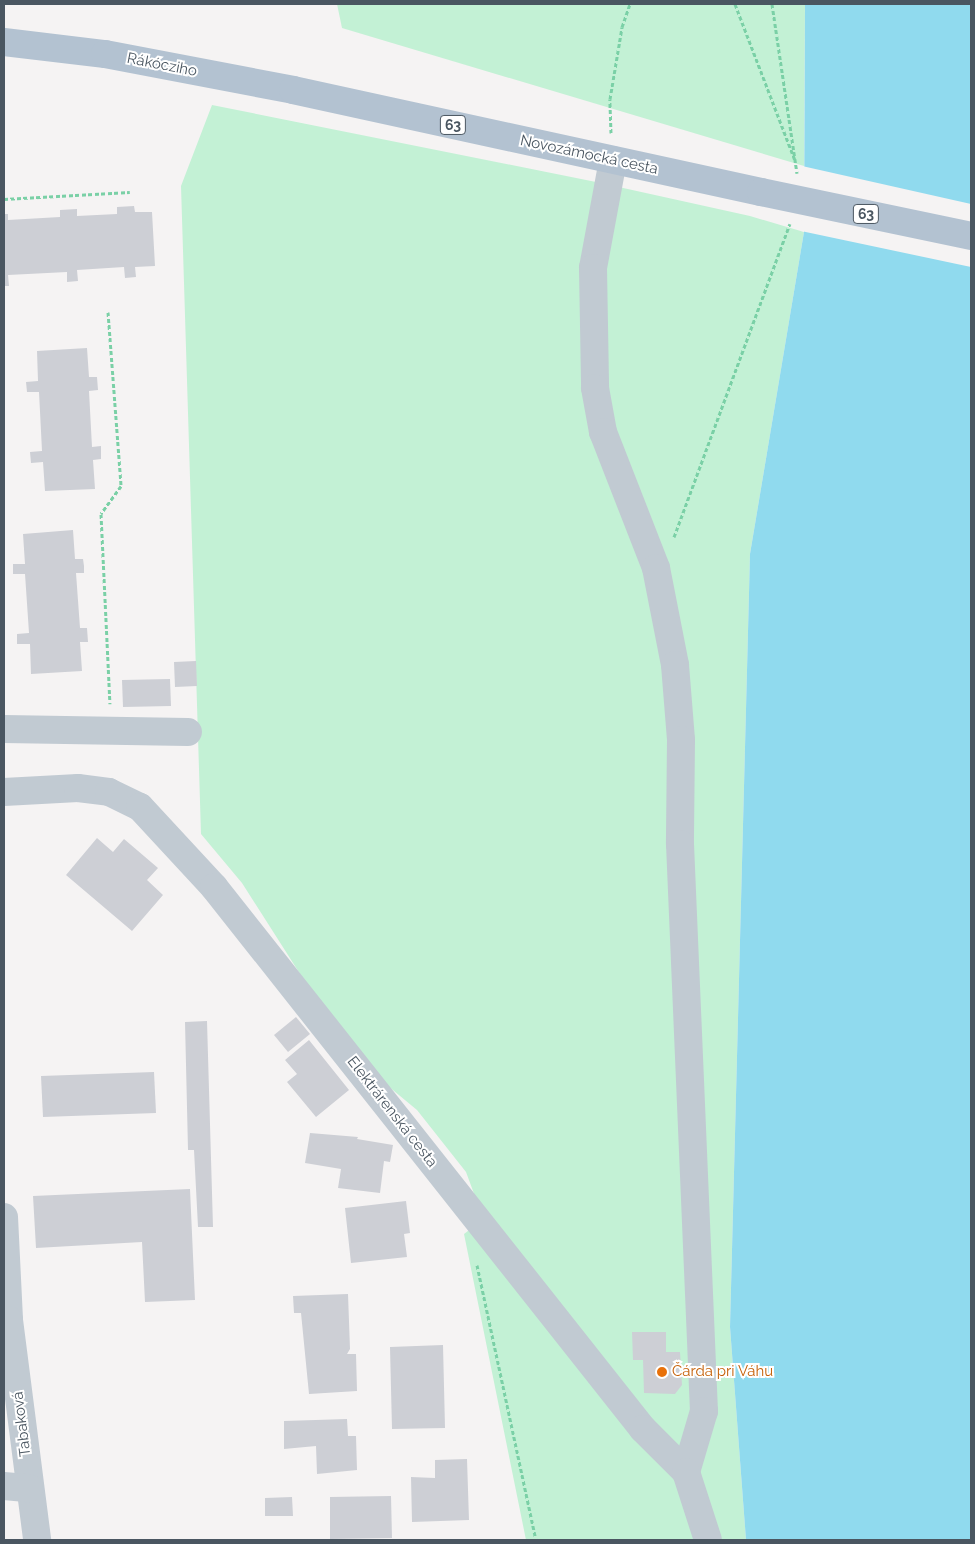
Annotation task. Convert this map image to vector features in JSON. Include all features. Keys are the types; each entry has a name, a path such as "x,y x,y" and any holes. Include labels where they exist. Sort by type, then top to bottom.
{"main road":[{"name":"Rákócziho","path":"4,42 105,54 208,74"},
{"name":"Rákócziho","path":"4,61 208,74"},
{"name":"Novozámocká cesta","path":"208,74 292,90 971,236"}],"street":[{"path":"613,160 593,268 595,388 603,432 656,568 675,665 681,740 680,844 703,1349 704,1411 686,1472"},
{"path":"4,729 188,732"},
{"name":"Elektrárenská cesta","path":"4,792 78,788 109,792 140,807 214,887 643,1429 686,1472 708,1540"},
{"name":"Tabaková","path":"4,1217 17,1487 37,1540"}],"path":[{"path":"611,133 610,99 622,27 630,4"},
{"path":"735,4 798,167 772,4"},
{"path":"4,199 130,192"},
{"path":"656,568 674,537 789,231"},
{"path":"108,312 122,486 101,514 111,731"},
{"path":"476,1259 536,1540"}],"green space":[{"path":"337,4 805,4 804,166 342,28"},
{"path":"212,105 596,182 750,216 804,232 750,554 730,1327 746,1540 526,1540 464,1234 489,1215 476,1199 466,1172 417,1110 388,1086 302,977 242,883 201,834 181,186"}],"water":[{"path":"805,4 971,4 971,1540 746,1540 730,1327 750,554 804,232"}],"pier":[{"path":"802,166 971,204 971,267 801,231"}],"building":[{"path":"134,206 135,212 152,212 155,266 135,267 136,277 125,278 124,267 77,270 78,281 67,282 67,272 8,275 9,286 4,286 4,214 8,214 8,220 60,217 60,210 77,209 77,216 117,214 117,207"},
{"path":"87,348 89,377 97,377 98,390 89,391 92,447 101,446 101,459 93,460 95,489 45,491 43,462 31,463 30,452 42,451 39,392 27,392 26,382 38,381 37,351"},
{"path":"73,530 75,559 83,559 84,566 84,573 76,573 80,628 87,628 88,642 80,642 82,671 31,674 30,644 17,644 17,634 29,633 25,574 13,574 13,564 25,564 23,534"},
{"path":"196,661 197,686 175,687 174,662"},
{"path":"170,679 171,706 123,707 122,680"},
{"path":"97,838 113,852 124,839 158,868 147,880 163,895 132,931 66,875"},
{"path":"296,1017 310,1034 288,1052 274,1035"},
{"path":"207,1021 213,1227 198,1227 194,1150 188,1150 185,1022"},
{"path":"309,1040 349,1090 316,1117 287,1082 297,1074 285,1060"},
{"path":"154,1072 156,1113 43,1117 41,1076"},
{"path":"310,1133 358,1137 357,1139 393,1145 390,1162 384,1161 380,1193 338,1188 341,1169 305,1163"},
{"path":"190,1189 195,1300 145,1302 142,1242 36,1248 33,1196"},
{"path":"406,1201 410,1233 404,1234 407,1257 351,1263 345,1208"},
{"path":"348,1294 350,1349 347,1354 356,1354 357,1391 309,1394 301,1313 294,1313 293,1296"},
{"name":"Čárda pri Váhu","path":"632,1332 666,1332 666,1352 680,1352 682,1385 675,1394 644,1393 643,1360 633,1360"},
{"path":"443,1345 445,1428 392,1429 390,1347"},
{"path":"347,1419 348,1436 356,1436 357,1470 317,1474 316,1446 284,1449 284,1421"},
{"path":"467,1459 469,1520 412,1522 411,1477 435,1478 435,1460"},
{"path":"391,1496 392,1538 330,1539 330,1497"},
{"path":"292,1497 293,1516 265,1516 265,1498"}],"place":[{"name":"Čárda pri Váhu","path":"662,1372"}]}
